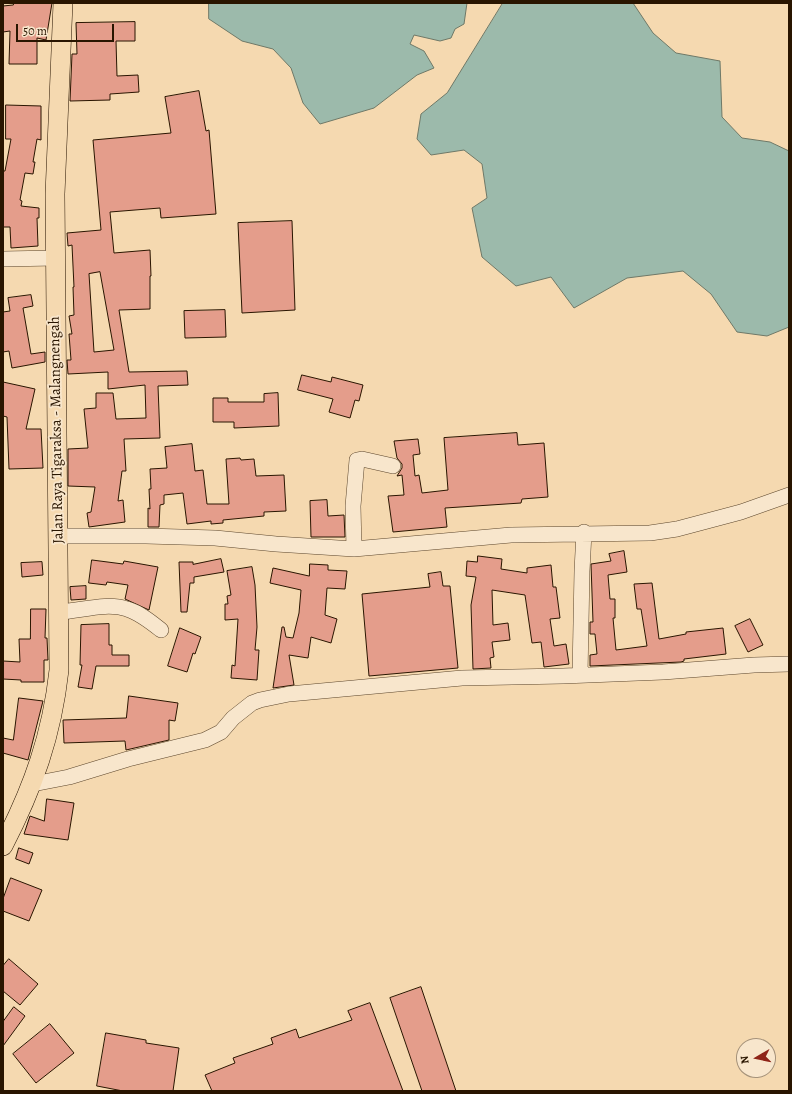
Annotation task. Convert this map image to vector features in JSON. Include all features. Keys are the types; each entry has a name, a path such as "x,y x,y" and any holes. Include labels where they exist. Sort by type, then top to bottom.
{"main road":[{"name":"Jalan Raya Tigaraksa - Malangnengah","path":"6,835 33,784 49,733 55,706 59,670 59,536 55,258 62,3"}],"street":[{"path":"3,259 55,258"},
{"path":"354,549 353,506 357,460 362,459 393,466"},
{"path":"59,536 216,538 276,544 354,549 511,534 650,532 677,529 741,512 789,495"},
{"path":"580,675 584,532"},
{"path":"59,612 102,607 126,608 142,616 162,630"},
{"path":"33,784 76,775 214,737 221,732 245,707 265,699 289,694 462,678 663,672 754,665 789,664"}],"shaded area":[{"path":"209,3 467,3 464,24 455,29 451,38 440,41 414,35 410,44 424,51 434,68 417,75 374,108 320,124 303,103 291,68 273,49 242,41 209,19"},
{"path":"503,3 633,3 653,33 676,53 720,61 722,117 742,138 770,142 789,151 789,327 767,336 737,332 711,294 683,271 627,278 574,308 551,277 516,286 482,257 472,208 487,198 482,164 464,150 431,155 417,139 421,114 447,93"}],"building":[{"path":"14,3 52,3 46,40 37,38 37,64 9,64 10,31 3,32 3,6 13,5"},
{"path":"135,22 135,41 116,41 117,76 138,75 139,92 110,94 110,100 70,101 72,54 77,54 76,23"},
{"path":"199,91 206,131 209,130 216,214 161,218 160,208 110,212 114,253 150,250 150,309 119,310 129,372 187,371 188,385 158,386 160,438 124,439 126,471 122,471 118,501 123,500 125,522 89,527 87,513 91,512 95,487 68,486 68,449 88,448 84,409 96,408 96,393 113,393 116,419 146,418 145,385 108,389 108,372 68,374 67,360 71,360 69,334 72,334 69,316 74,315 74,287 72,245 68,246 67,233 101,230 93,140 171,133 165,97","holes":["100,272 114,350 94,352 89,274"]},
{"path":"6,105 41,106 41,140 37,139 33,162 35,162 33,174 25,173 20,200 22,201 21,206 39,208 39,218 37,218 38,246 11,248 10,227 3,227 3,171 5,171 11,139 6,139"},
{"path":"292,221 295,310 242,313 238,223"},
{"path":"31,295 33,306 23,308 31,354 45,352 45,362 12,368 9,351 3,352 3,312 10,311 8,298"},
{"path":"225,310 226,337 185,338 184,311"},
{"path":"302,375 331,382 332,377 363,385 359,401 355,400 350,418 329,412 333,399 298,390"},
{"path":"3,382 35,389 26,429 41,429 43,468 9,469 7,417 3,416"},
{"path":"278,393 279,426 234,428 234,422 213,422 213,398 228,398 228,402 264,402 264,394"},
{"path":"517,433 518,445 544,443 548,497 522,499 521,503 445,508 447,527 393,532 388,496 404,495 402,475 397,476 402,468 402,464 397,458 394,441 418,439 420,454 413,455 415,476 419,475 422,493 448,490 444,438"},
{"path":"192,444 195,471 203,470 207,504 229,504 226,459 254,459 256,476 284,475 286,511 264,512 264,516 223,520 223,523 211,524 211,521 187,524 183,493 164,495 164,504 160,505 159,527 148,527 148,508 150,509 149,489 151,489 150,469 167,468 165,447"},
{"path":"327,500 328,516 344,515 345,537 311,537 310,501"},
{"path":"624,551 627,572 608,575 610,599 615,599 615,618 613,618 616,650 647,646 641,609 637,609 634,584 652,583 659,639 686,634 686,632 723,628 726,654 684,659 684,661 681,662 590,666 590,655 597,654 595,634 590,634 590,622 593,622 591,564 611,561 609,554"},
{"path":"478,556 502,559 501,569 527,573 527,568 551,565 553,587 556,587 560,618 550,619 554,646 566,644 569,664 544,667 541,642 532,643 525,595 492,590 493,625 508,623 510,640 492,642 494,657 490,658 491,668 473,669 471,605 476,577 466,576 467,561 477,562"},
{"path":"221,559 224,572 194,577 194,583 190,583 187,612 181,612 179,562 193,562 193,564"},
{"path":"92,560 123,564 124,561 158,567 149,610 125,599 128,585 107,582 106,585 89,583"},
{"path":"42,562 43,575 22,577 21,563"},
{"path":"310,564 328,565 328,570 347,571 345,589 327,588 325,615 337,619 331,643 311,637 308,658 289,655 294,685 273,688 282,627 284,627 286,637 293,638 299,613 301,590 270,583 273,568 309,576"},
{"path":"252,567 255,585 257,627 255,650 259,650 257,680 231,678 232,665 235,666 238,619 225,620 225,604 228,604 227,596 231,595 227,571"},
{"path":"441,572 443,586 450,586 458,668 369,676 362,594 430,587 428,574"},
{"path":"86,586 86,599 71,600 70,587"},
{"path":"31,609 46,609 45,638 47,638 48,660 44,660 44,682 21,682 21,680 3,679 3,661 20,662 19,639 30,639"},
{"path":"750,619 763,645 748,652 735,626"},
{"path":"109,624 109,645 112,645 112,655 129,655 129,666 96,666 92,689 78,687 82,665 80,665 81,625"},
{"path":"180,628 201,637 195,654 193,653 187,672 168,666"},
{"path":"129,696 178,703 175,721 169,720 169,740 126,750 125,741 64,743 63,720 126,718"},
{"path":"19,698 43,701 28,760 3,753 3,738 13,740"},
{"path":"47,799 74,803 68,840 24,834 30,816 44,821"},
{"path":"19,848 33,853 29,864 16,859"},
{"path":"11,878 42,890 29,921 3,911 3,899"},
{"path":"9,959 38,984 20,1005 3,991 3,966"},
{"path":"421,987 456,1091 422,1091 390,998"},
{"path":"370,1003 403,1091 212,1091 205,1075 235,1063 233,1058 273,1044 271,1038 296,1029 299,1038 352,1020 348,1011"},
{"path":"14,1007 25,1016 3,1046 3,1022"},
{"path":"50,1024 74,1053 36,1083 13,1054"},
{"path":"106,1033 146,1040 146,1043 179,1048 173,1091 123,1091 97,1086"}]}
